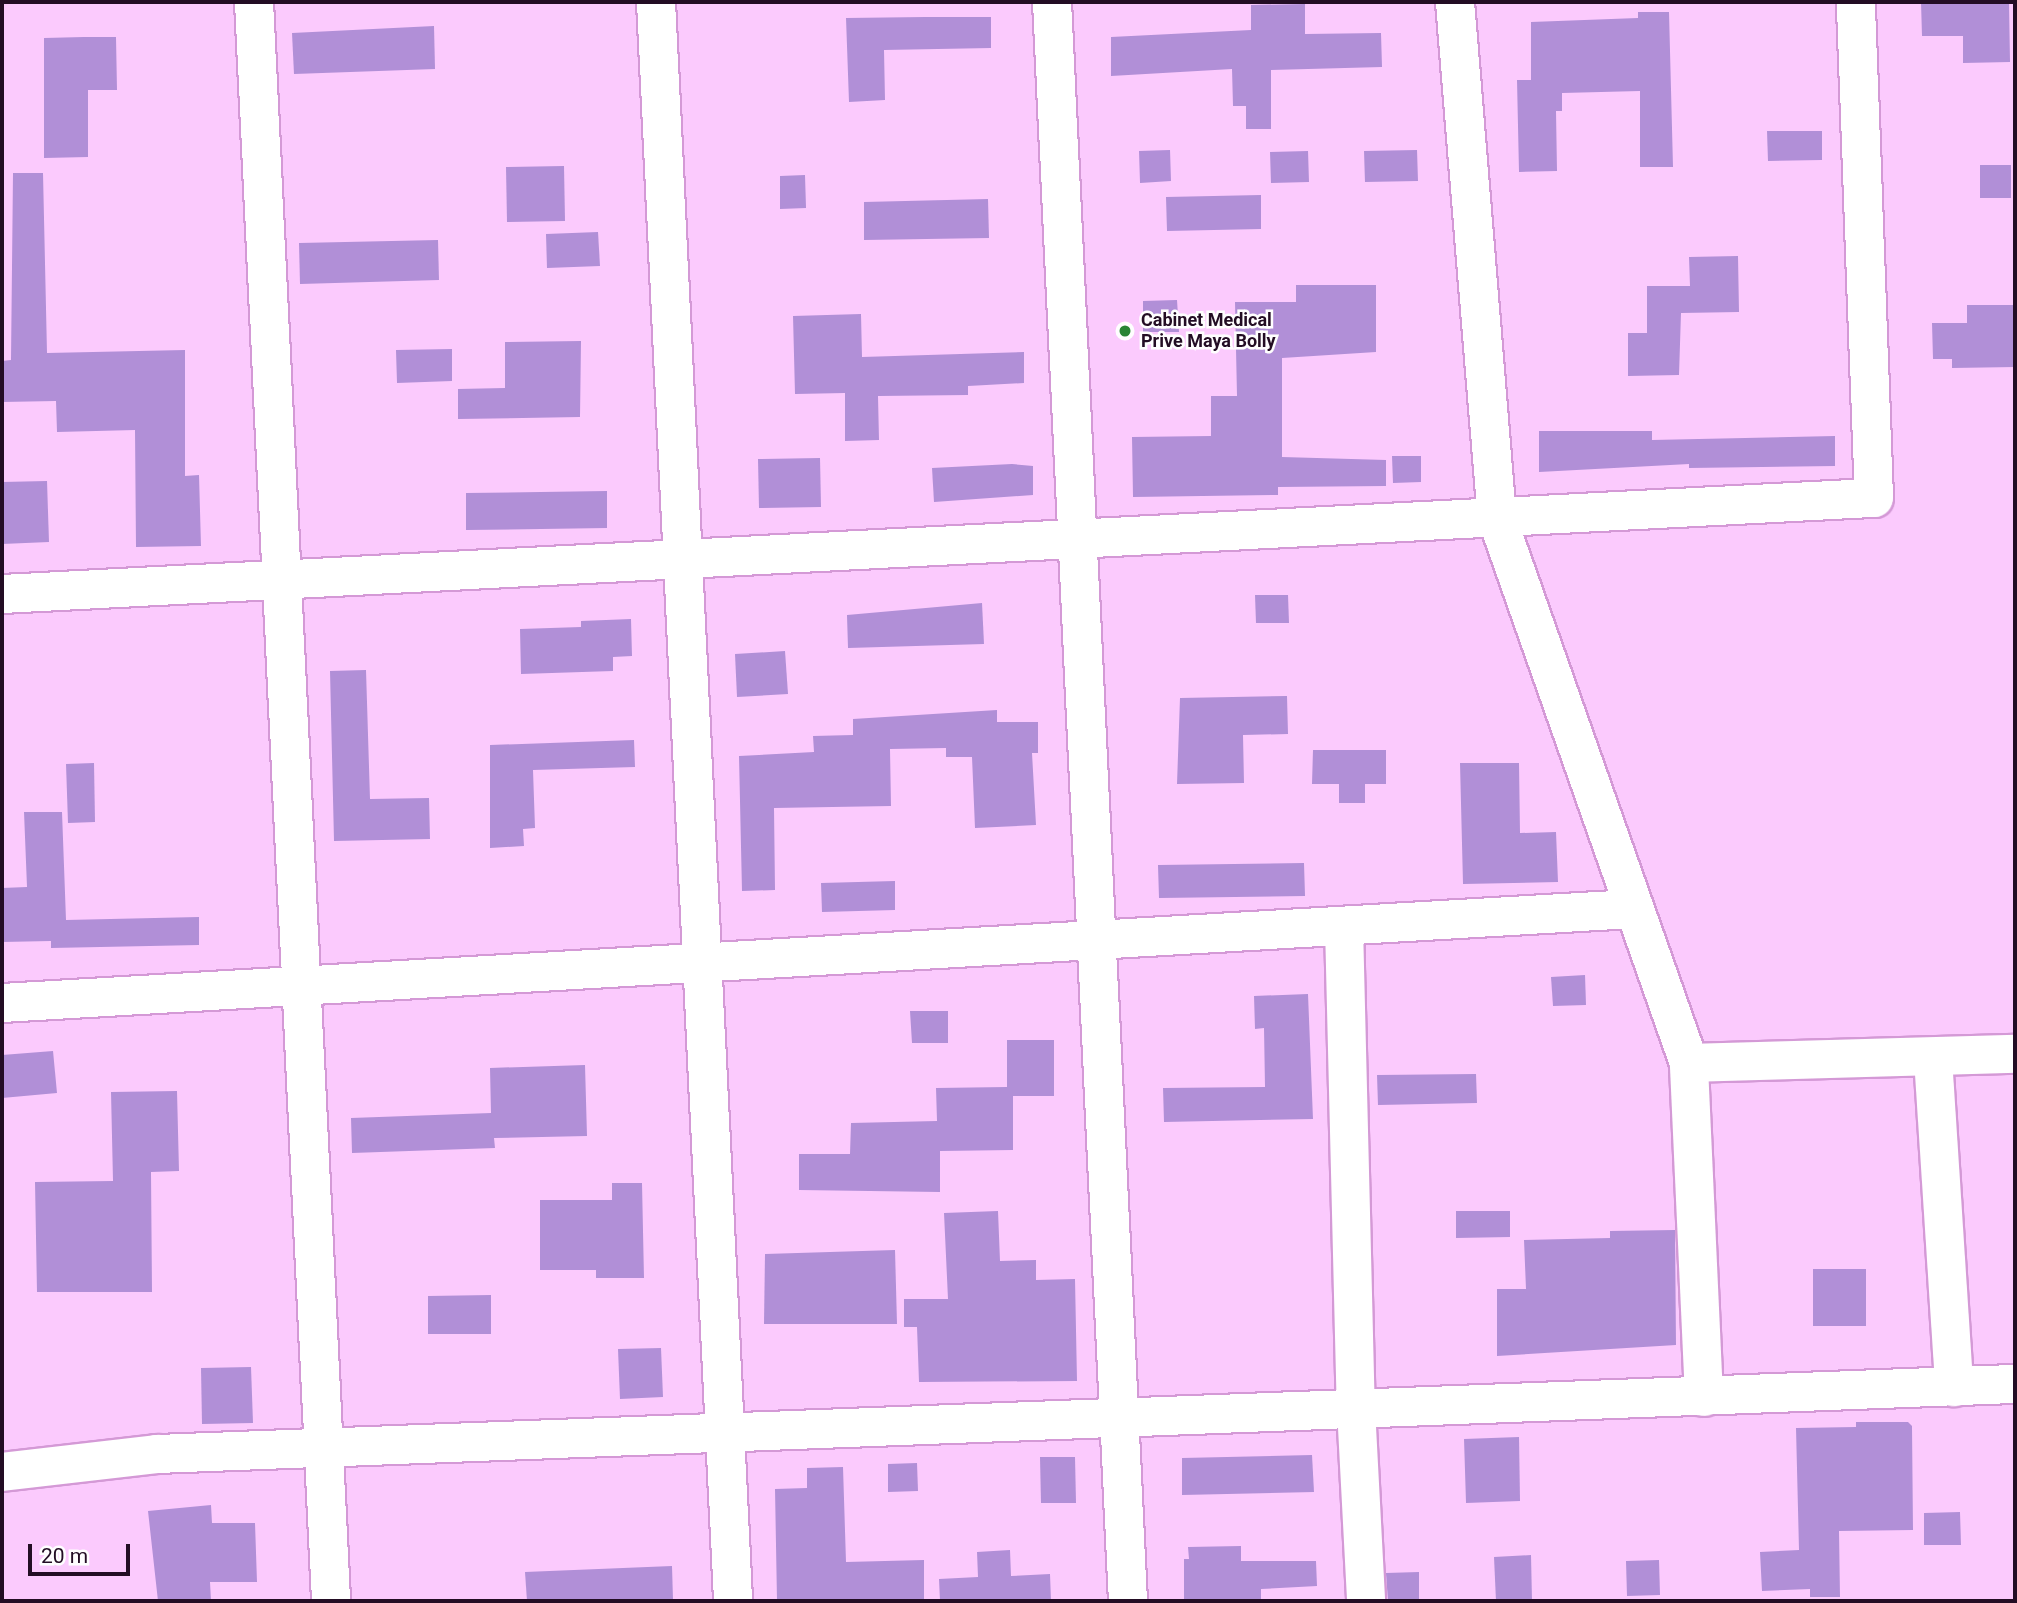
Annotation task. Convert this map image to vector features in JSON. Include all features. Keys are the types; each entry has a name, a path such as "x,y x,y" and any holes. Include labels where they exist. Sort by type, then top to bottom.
{"street":[{"path":"254,2 331,1601"},
{"path":"656,2 699,963 728,1432 733,1601"},
{"path":"1052,2 1128,1601"},
{"path":"1455,2 1497,518 1689,1063 1704,1397"},
{"path":"2,594 1874,498 1856,2"},
{"path":"2,1003 1634,909"},
{"path":"1344,926 1356,1408 1366,1601"},
{"path":"1689,1063 2015,1054"},
{"path":"1933,1058 1954,1387"},
{"path":"2,1472 157,1454 2015,1384"}],"building":[{"path":"1921,2 2009,2 2010,62 1963,63 1963,36 1922,36"},
{"path":"1305,4 1305,34 1381,33 1382,67 1271,70 1271,129 1246,129 1246,106 1233,106 1232,69 1111,76 1111,37 1251,30 1251,5"},
{"path":"1638,12 1669,12 1673,167 1640,167 1640,91 1562,93 1562,111 1556,111 1557,171 1519,172 1517,80 1531,80 1531,22 1638,18"},
{"path":"991,17 991,48 884,50 885,100 849,102 846,18"},
{"path":"434,26 435,69 294,74 292,33"},
{"path":"116,37 117,90 88,90 88,157 44,158 44,38"},
{"path":"1767,131 1822,131 1822,160 1768,161"},
{"path":"1170,150 1171,181 1140,183 1139,151"},
{"path":"1417,150 1418,181 1365,182 1364,151"},
{"path":"1308,151 1309,182 1271,183 1270,152"},
{"path":"1980,165 2011,165 2011,198 1980,198"},
{"path":"564,166 565,221 507,222 506,167"},
{"path":"13,173 43,173 47,353 185,350 185,476 199,475 201,546 136,547 135,430 57,432 56,401 2,402 2,361 11,360"},
{"path":"805,175 806,208 780,209 780,176"},
{"path":"1261,195 1261,229 1167,231 1166,197"},
{"path":"988,199 989,238 864,240 864,202"},
{"path":"598,232 600,266 547,268 546,234"},
{"path":"438,240 439,280 300,284 299,243"},
{"path":"1738,256 1739,312 1681,313 1679,375 1628,376 1628,333 1647,333 1647,286 1690,286 1689,257"},
{"path":"1296,285 1376,285 1376,352 1282,358 1282,457 1386,460 1386,486 1278,487 1278,495 1133,497 1132,437 1211,436 1211,396 1237,396 1235,302 1296,302"},
{"path":"1177,300 1179,332 1143,332 1143,301"},
{"path":"1967,305 2015,305 2015,367 1952,368 1952,359 1933,359 1932,323 1967,323"},
{"path":"861,314 862,357 1024,352 1024,383 968,386 968,395 878,396 879,440 845,441 845,393 795,394 793,316"},
{"path":"581,341 580,417 458,419 458,389 505,388 505,342"},
{"path":"452,349 452,381 397,383 396,350"},
{"path":"1539,431 1652,431 1652,440 1835,436 1835,466 1689,468 1689,464 1539,472"},
{"path":"1392,456 1421,456 1421,482 1393,483"},
{"path":"820,458 821,507 759,508 758,459"},
{"path":"1012,464 1033,466 1033,495 934,502 932,468"},
{"path":"47,481 49,542 2,544 2,482"},
{"path":"607,491 607,528 466,530 466,493"},
{"path":"1255,595 1288,595 1289,623 1256,623"},
{"path":"982,603 984,644 848,648 847,615"},
{"path":"631,619 632,656 613,657 613,671 521,674 520,629 581,627 581,621"},
{"path":"785,651 788,694 737,697 735,654"},
{"path":"366,670 370,799 429,798 430,839 334,841 330,671"},
{"path":"1287,696 1288,734 1243,735 1244,783 1177,784 1180,698"},
{"path":"997,710 997,722 1038,722 1038,753 1032,753 1036,825 975,828 972,757 946,757 946,748 890,749 891,806 774,808 775,890 742,891 739,756 814,752 813,736 853,735 853,719"},
{"path":"634,740 635,767 533,770 535,828 523,829 524,846 490,848 490,745"},
{"path":"1313,750 1386,750 1386,784 1365,784 1365,803 1339,803 1339,784 1312,784"},
{"path":"94,763 95,822 68,823 66,764"},
{"path":"1460,763 1519,763 1520,833 1556,832 1558,882 1463,884"},
{"path":"24,812 62,812 66,920 199,917 199,945 51,948 51,941 2,942 2,888 27,887"},
{"path":"1304,863 1305,896 1159,898 1158,865"},
{"path":"895,881 895,910 822,912 821,883"},
{"path":"1585,975 1586,1005 1553,1006 1551,977"},
{"path":"1308,994 1313,1119 1164,1122 1163,1088 1265,1087 1264,1028 1255,1029 1254,996"},
{"path":"910,1011 948,1011 948,1043 912,1043"},
{"path":"1007,1040 1054,1040 1054,1096 1013,1096 1013,1150 940,1151 940,1192 799,1190 799,1154 850,1154 851,1123 937,1121 936,1088 1007,1087"},
{"path":"53,1051 57,1093 2,1098 2,1055"},
{"path":"585,1065 587,1136 494,1138 495,1148 352,1153 351,1118 491,1113 490,1068"},
{"path":"1476,1074 1477,1103 1378,1105 1377,1075"},
{"path":"177,1091 179,1171 151,1172 152,1292 37,1292 35,1182 113,1181 111,1092"},
{"path":"612,1183 642,1183 644,1278 596,1278 596,1270 540,1270 540,1200 612,1200"},
{"path":"998,1211 1000,1261 1036,1260 1036,1280 1075,1279 1077,1381 919,1382 917,1327 904,1327 904,1299 948,1299 944,1213"},
{"path":"1456,1211 1510,1211 1510,1237 1456,1238"},
{"path":"1675,1230 1676,1345 1497,1356 1497,1289 1526,1289 1524,1240 1610,1238 1610,1231"},
{"path":"895,1250 897,1324 764,1324 765,1254"},
{"path":"1813,1269 1866,1269 1866,1326 1813,1326"},
{"path":"491,1295 491,1334 428,1334 428,1296"},
{"path":"661,1348 663,1397 620,1399 618,1349"},
{"path":"251,1367 253,1423 202,1424 201,1368"},
{"path":"1856,1422 1908,1422 1912,1426 1913,1530 1839,1531 1840,1597 1810,1597 1810,1589 1762,1591 1760,1552 1799,1550 1796,1428 1856,1427"},
{"path":"1519,1437 1520,1501 1466,1503 1464,1439"},
{"path":"1312,1455 1314,1492 1182,1495 1182,1458"},
{"path":"1040,1457 1075,1457 1076,1503 1041,1503"},
{"path":"917,1463 918,1491 888,1492 888,1464"},
{"path":"843,1467 846,1562 924,1560 924,1601 777,1601 775,1489 807,1488 807,1468"},
{"path":"211,1505 212,1523 255,1523 257,1582 210,1582 211,1601 158,1601 148,1511"},
{"path":"1960,1512 1961,1545 1924,1545 1924,1513"},
{"path":"1241,1546 1241,1561 1316,1561 1317,1586 1261,1589 1261,1601 1184,1601 1184,1559 1189,1559 1188,1547"},
{"path":"1010,1550 1011,1576 1050,1574 1051,1601 940,1601 939,1579 978,1577 977,1552"},
{"path":"1531,1555 1532,1601 1496,1601 1494,1557"},
{"path":"1659,1560 1660,1595 1627,1596 1626,1561"},
{"path":"672,1566 673,1600 527,1601 525,1572"},
{"path":"1419,1572 1419,1601 1388,1601 1386,1573"}],"place":[{"name":"Cabinet Medical Prive Maya Bolly","path":"1125,331"}]}
